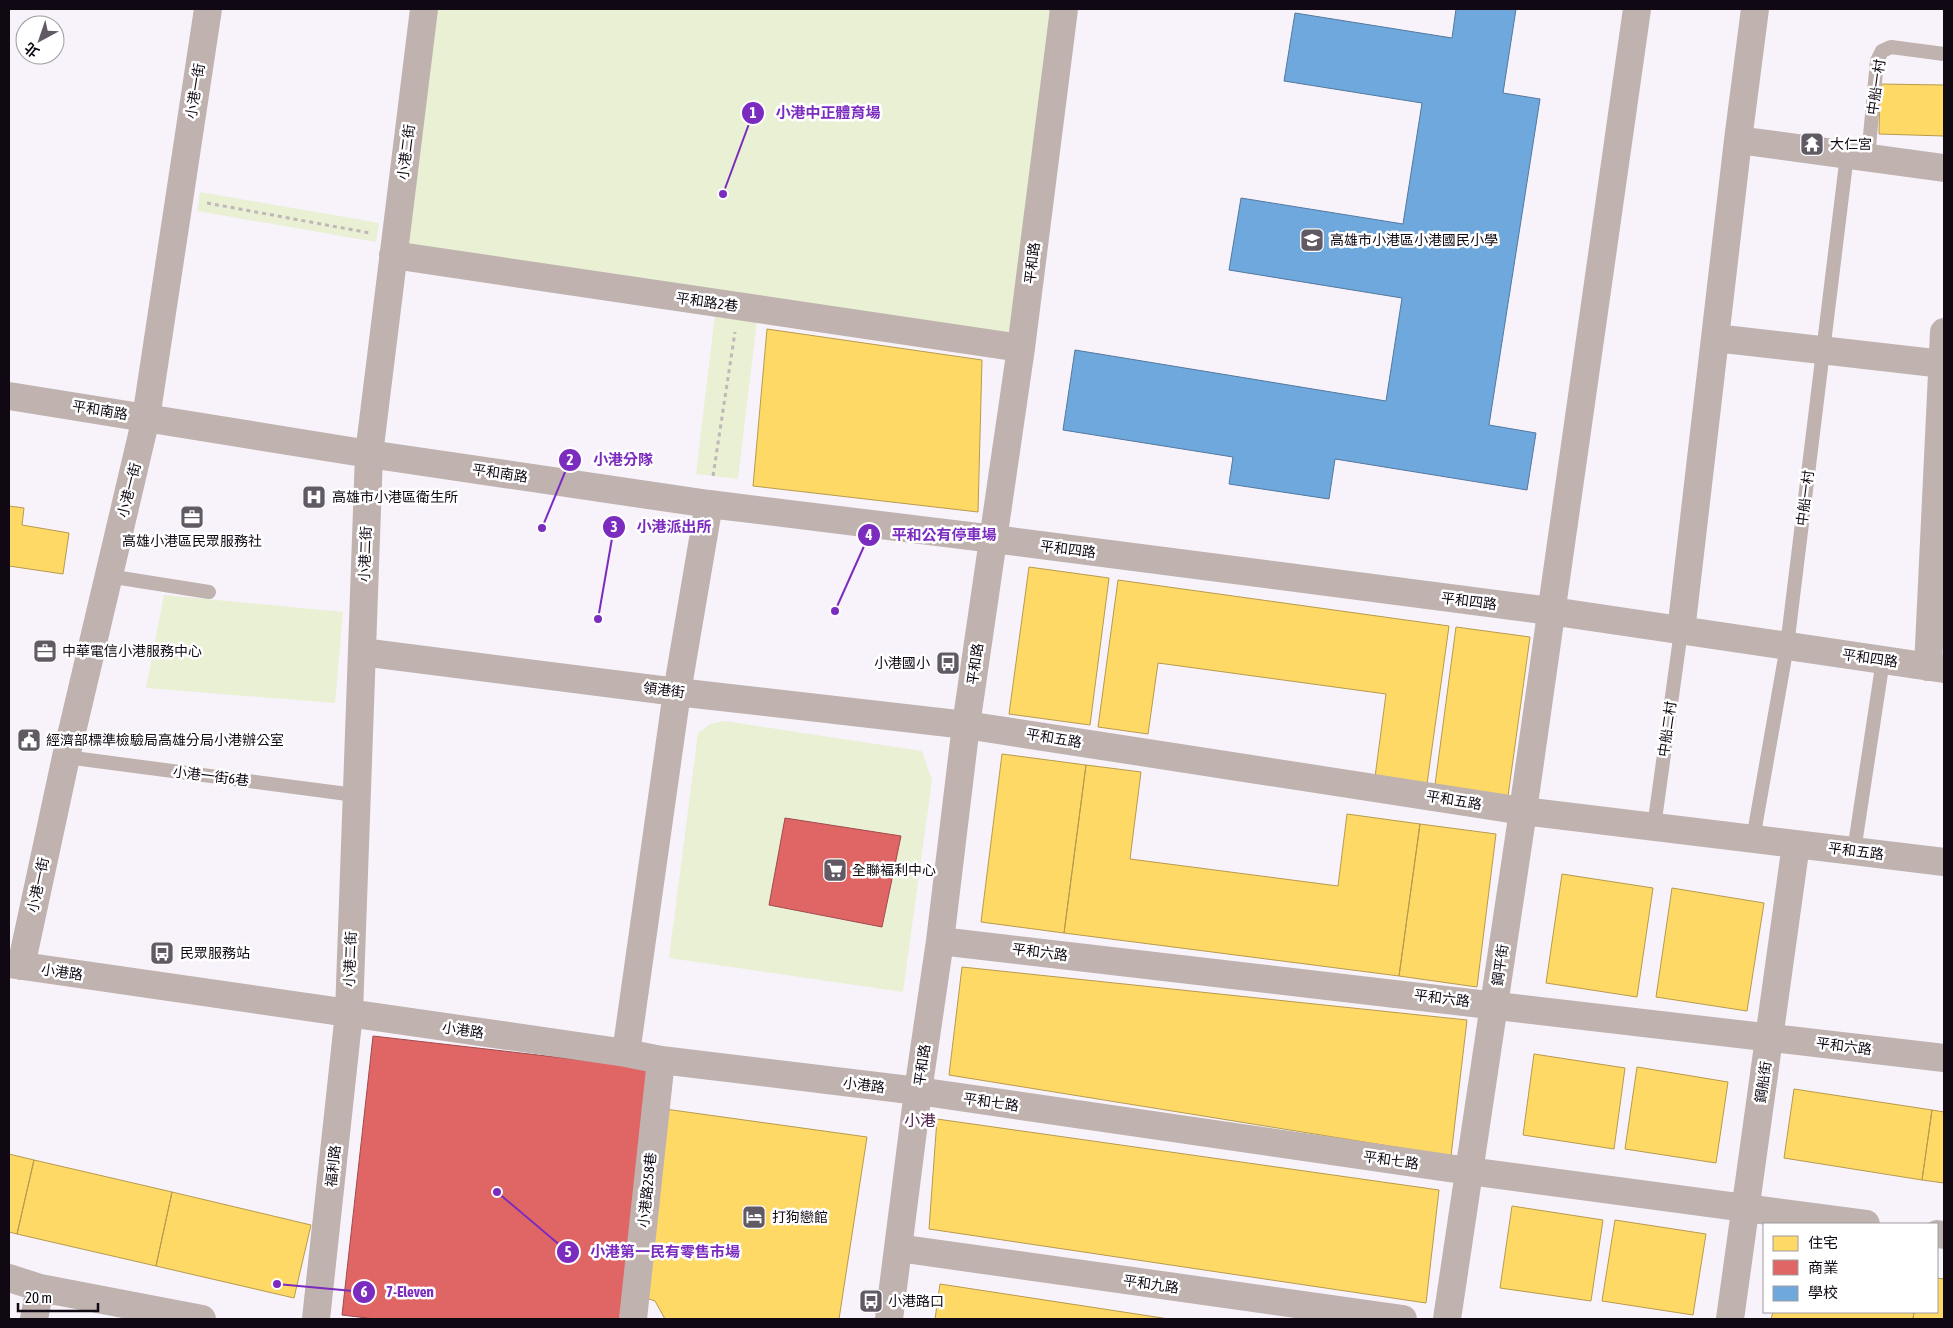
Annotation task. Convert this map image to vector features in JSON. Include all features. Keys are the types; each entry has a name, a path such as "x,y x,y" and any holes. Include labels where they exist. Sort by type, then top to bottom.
{"street":[{"name":"小港一街","path":"15,965 146,418 208,9"},
{"name":"小港二街","path":"349,1013 355,795 369,454 424,9"},
{"name":"平和路","path":"890,1319 918,1091 940,941 966,725 1021,348 1064,9"},
{"name":"鋼平街","path":"1447,1319 1523,811 1637,9"},
{"path":"1681,630 1755,9"},
{"path":"1738,140 1944,168"},
{"name":"平和路2巷","path":"394,246 738,306 1021,348"},
{"path":"1936,668 1944,332"},
{"path":"1715,338 1943,364"},
{"name":"平和南路","path":"9,396 369,454 709,504 994,539"},
{"path":"626,1053 677,692 709,504"},
{"name":"平和四路","path":"994,539 1551,611 1936,668"},
{"name":"領港街","path":"362,652 677,692 966,725"},
{"name":"平和五路","path":"966,725 1523,811 1944,862"},
{"name":"鋼船街","path":"1730,1319 1796,844"},
{"name":"平和六路","path":"940,941 1494,1004 1944,1058"},
{"name":"小港路","path":"15,965 626,1053 661,1060 918,1091"},
{"name":"福利路","path":"316,1319 349,1013"},
{"name":"小港路258巷","path":"633,1319 661,1060"},
{"name":"平和七路","path":"918,1091 1469,1171 1858,1223"},
{"name":"平和九路","path":"898,1248 1403,1319"},
{"path":"9,1278 40,1288 202,1319"},
{"path":"34,1319 40,1288"}],"lane":[{"name":"中船一村","path":"1787,646 1822,350 1857,156 1877,61 1882,51 1891,47 1944,54"},
{"path":"108,576 209,592"},
{"name":"中船二村","path":"1654,827 1681,630"},
{"path":"1753,839 1787,646"},
{"path":"1854,851 1883,660"},
{"name":"小港一街6巷","path":"66,758 355,795"}],"path":[{"path":"179,198 394,246"},
{"path":"709,504 738,306"}],"green space":[{"path":"430,9 1062,9 1020,336 400,248"},
{"path":"200,192 379,223 376,242 197,211"},
{"path":"715,314 757,320 738,479 696,474"},
{"path":"164,595 343,612 335,703 146,688"},
{"path":"725,721 922,751 932,780 903,992 669,958 698,733 710,724"}],"building: 住宅":[{"path":"1880,84 1944,85 1944,136 1879,134"},
{"path":"767,329 982,360 978,512 753,486"},
{"path":"9,506 24,508 22,525 69,533 63,574 9,566"},
{"path":"1029,567 1109,578 1090,725 1009,714"},
{"path":"1118,580 1449,626 1427,784 1375,777 1386,694 1158,663 1148,734 1098,727"},
{"path":"1456,627 1530,637 1508,796 1435,785"},
{"path":"1002,754 1086,765 1064,933 981,922"},
{"path":"1086,765 1141,772 1130,859 1338,886 1347,814 1420,824 1399,976 1064,933"},
{"path":"1420,824 1496,834 1477,987 1399,976"},
{"path":"1562,874 1653,888 1637,997 1546,983"},
{"path":"1672,888 1764,903 1747,1011 1656,997"},
{"path":"962,967 1467,1020 1451,1156 949,1075"},
{"path":"1534,1054 1625,1068 1614,1149 1523,1135"},
{"path":"1637,1067 1728,1082 1716,1163 1625,1149"},
{"path":"1794,1089 1932,1110 1922,1180 1784,1158"},
{"name":"打狗戀館","path":"665,1109 867,1137 839,1319 665,1319 655,1301 643,1297"},
{"path":"1932,1110 1944,1112 1944,1183 1922,1180"},
{"path":"937,1119 1439,1190 1426,1303 929,1229"},
{"path":"9,1154 34,1160 17,1234 9,1232"},
{"path":"34,1160 172,1192 156,1266 17,1234"},
{"path":"172,1192 311,1225 294,1298 156,1266"},
{"path":"1512,1206 1603,1220 1591,1301 1500,1288"},
{"path":"1615,1220 1706,1234 1693,1315 1602,1301"},
{"path":"1938,1278 1944,1279 1944,1319 1913,1319 1914,1313 1938,1313"},
{"path":"940,1284 1169,1319 935,1319"},
{"path":"1773,1313 1914,1313 1913,1319 1771,1319"}],"building: 商業":[{"name":"全聯褔利中心","path":"785,818 901,836 882,927 769,905"},
{"path":"373,1036 651,1068 624,1319 375,1319 342,1315"}],"building: 學校":[{"path":"1456,9 1516,9 1503,93 1540,99 1489,425 1536,433 1527,490 1335,459 1329,499 1229,484 1233,457 1063,430 1075,350 1386,401 1402,298 1229,270 1241,198 1403,224 1422,103 1284,81 1295,13 1452,38"}],"place":[{"name":"大仁宮","path":"1812,144"},
{"name":"小港中正體育場","path":"723,194"},
{"name":"高雄市小港區小港國民小學","path":"1312,240"},
{"name":"高雄市小港區衛生所","path":"314,497"},
{"name":"高雄小港區民眾服務社","path":"192,517"},
{"name":"小港分隊","path":"542,528"},
{"name":"平和公有停車場","path":"835,611"},
{"name":"小港派出所","path":"598,619"},
{"name":"中華電信小港服務中心","path":"45,651"},
{"name":"小港國小","path":"948,663"},
{"name":"經濟部標準檢驗局高雄分局小港辦公室","path":"29,740"},
{"name":"全聯褔利中心","path":"835,870"},
{"name":"民眾服務站","path":"162,953"},
{"name":"小港第一民有零售市場","path":"497,1192"},
{"name":"打狗戀館","path":"754,1217"},
{"name":"7-Eleven","path":"277,1284"},
{"name":"小港路口","path":"871,1301"}],"district":[{"name":"小港","path":"920,1120"}]}
